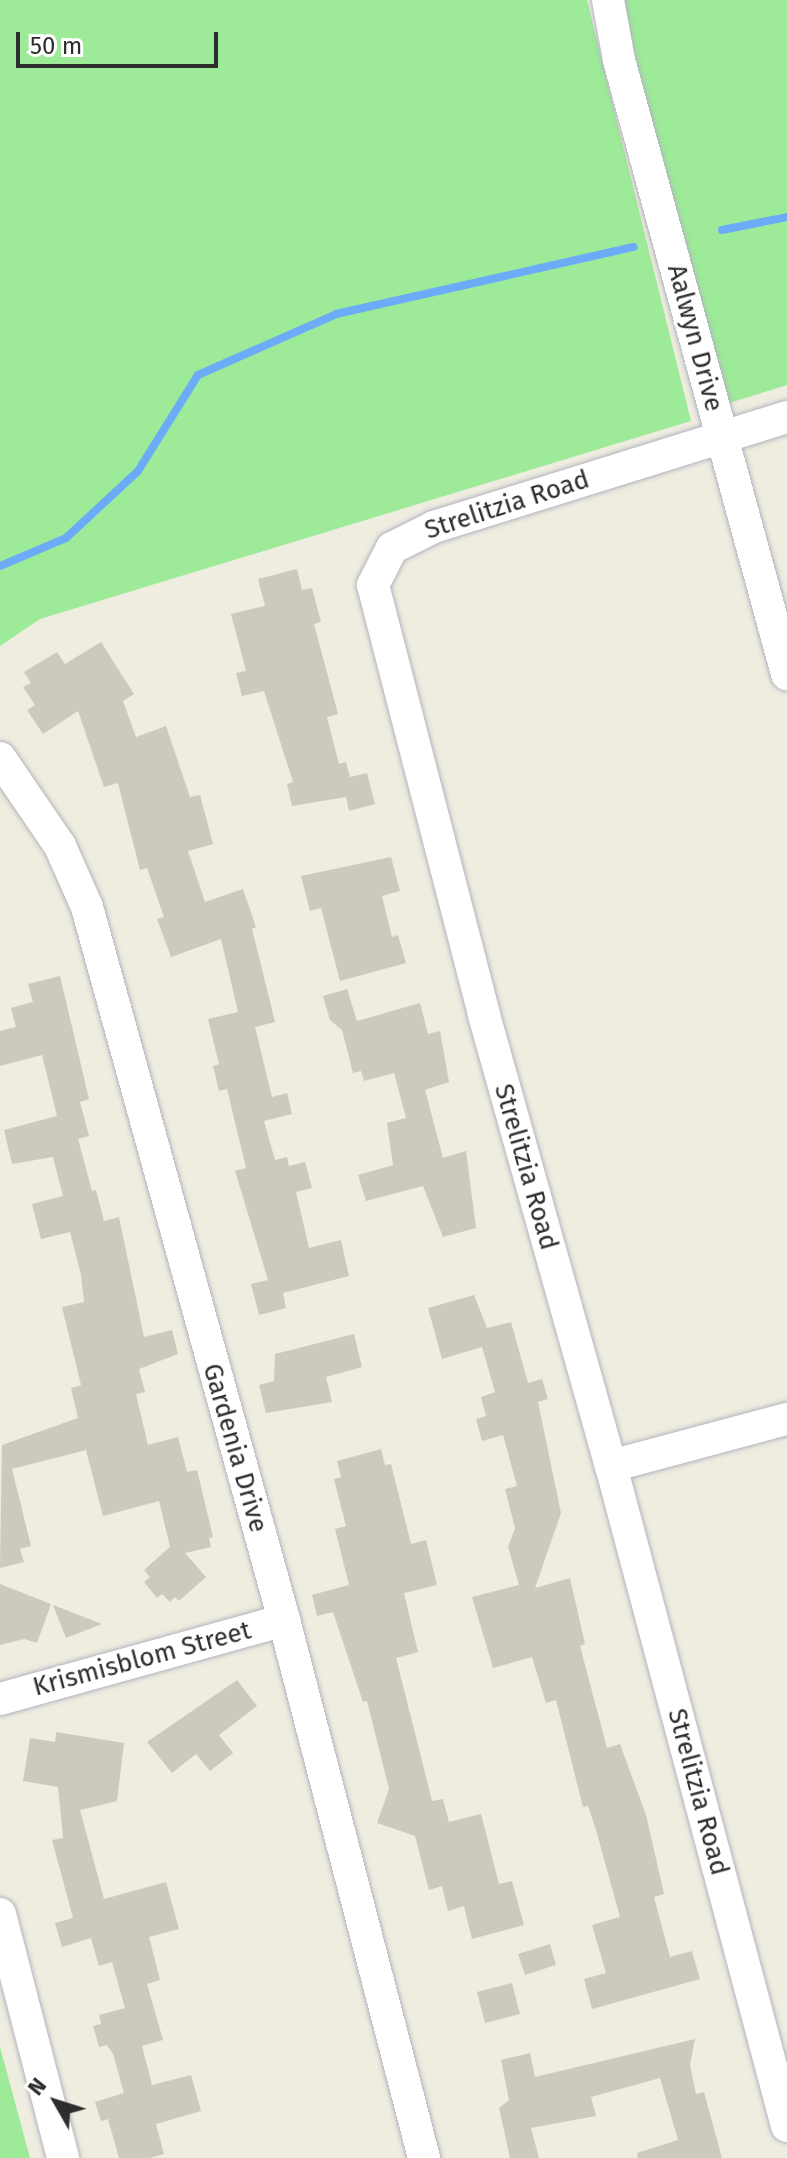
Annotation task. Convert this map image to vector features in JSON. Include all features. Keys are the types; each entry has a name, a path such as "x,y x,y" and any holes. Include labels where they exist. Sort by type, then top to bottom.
{"street":[{"name":"Aalwyn Drive","path":"608,0 619,60 787,674"},
{"name":"Strelitzia Road","path":"787,417 407,538 383,557 373,585 479,1000 611,1466 787,2126"},
{"name":"Gardenia Drive","path":"0,758 60,846 87,907 284,1620 424,2158"},
{"path":"611,1466 787,1419"},
{"name":"Krismisblom Street","path":"0,1699 284,1620"},
{"path":"0,1914 63,2158"}],"green space":[{"path":"0,0 587,0 691,421 40,619 0,646"},
{"path":"620,0 787,0 787,385 716,407"},
{"path":"0,2047 30,2158 0,2158"}],"building":[{"path":"297,569 302,590 312,588 321,622 314,624 338,714 327,717 339,764 346,762 350,777 367,773 375,804 349,811 346,797 292,806 287,784 293,782 264,691 242,696 236,673 246,671 231,614 265,606 258,579"},
{"path":"101,642 134,694 123,701 136,737 166,726 190,797 200,795 213,844 188,851 205,902 243,889 256,927 252,929 275,1022 255,1027 272,1097 287,1093 292,1114 264,1121 275,1160 287,1157 289,1166 305,1162 312,1188 296,1192 309,1248 341,1240 349,1276 283,1293 286,1308 259,1315 251,1284 268,1280 235,1171 246,1168 227,1089 219,1091 213,1066 219,1064 208,1019 238,1012 221,939 171,957 157,919 164,917 147,868 140,870 118,783 104,787 78,711 43,734 27,710 35,705 23,687 31,683 24,672 57,652 65,664"},
{"path":"391,857 400,891 382,896 392,937 398,935 406,963 340,981 321,908 310,911 301,876"},
{"path":"60,976 89,1099 80,1102 89,1136 78,1139 92,1191 96,1190 104,1221 119,1217 144,1337 172,1330 178,1354 139,1369 145,1392 136,1394 148,1445 178,1437 187,1472 197,1470 213,1537 209,1538 211,1547 185,1553 206,1577 179,1601 175,1597 170,1602 162,1594 157,1598 144,1582 150,1577 144,1570 170,1547 159,1501 103,1516 86,1450 12,1469 31,1546 20,1549 24,1562 0,1568 2,1445 78,1418 71,1388 81,1385 62,1307 84,1302 81,1275 70,1232 41,1239 32,1204 63,1196 53,1157 12,1164 4,1130 57,1116 42,1055 0,1066 0,1031 16,1027 11,1008 33,1002 28,984"},
{"path":"347,989 357,1021 420,1003 428,1034 440,1031 449,1082 425,1090 443,1158 466,1151 476,1228 443,1237 423,1186 366,1201 358,1175 393,1165 387,1123 406,1118 394,1073 364,1081 361,1071 353,1073 342,1030 330,1020 323,996"},
{"path":"474,1295 487,1328 511,1322 528,1383 542,1379 548,1399 538,1402 561,1513 535,1588 570,1578 585,1644 580,1646 607,1748 620,1744 646,1815 664,1894 654,1897 670,1957 692,1951 700,1979 592,2009 584,1979 606,1973 592,1925 620,1917 596,1830 588,1806 583,1807 556,1700 546,1703 532,1657 493,1668 472,1597 519,1585 508,1547 515,1528 505,1489 517,1486 503,1435 482,1441 476,1419 486,1416 481,1397 495,1392 482,1347 442,1359 428,1308"},
{"path":"354,1334 362,1367 326,1377 332,1402 266,1413 259,1385 274,1381 275,1354"},
{"path":"381,1449 385,1465 391,1464 411,1544 426,1540 437,1585 404,1593 418,1652 396,1658 432,1801 443,1799 449,1822 481,1814 499,1884 512,1881 524,1925 472,1939 464,1906 448,1911 442,1886 429,1890 415,1836 377,1823 389,1789 367,1701 363,1702 333,1612 317,1616 312,1595 349,1585 335,1529 346,1526 334,1479 341,1477 337,1461"},
{"path":"0,1584 51,1604 37,1643 24,1639 0,1645"},
{"path":"53,1605 102,1624 66,1638"},
{"path":"237,1680 257,1706 219,1735 233,1753 210,1771 196,1754 172,1773 147,1742"},
{"path":"56,1732 124,1743 117,1801 80,1810 104,1899 166,1882 179,1929 149,1937 160,1980 147,1984 163,2040 142,2046 152,2085 191,2075 201,2111 156,2124 164,2154 150,2158 119,2158 108,2119 101,2121 95,2102 124,2093 113,2054 107,2045 99,2047 93,2026 101,2024 99,2015 125,2008 112,1962 99,1966 91,1938 62,1947 55,1923 73,1918 52,1840 63,1838 58,1787 23,1781 30,1738 55,1742"},
{"path":"550,1944 556,1965 525,1975 518,1954"},
{"path":"512,1983 520,2014 485,2023 477,1992"},
{"path":"695,2039 690,2065 696,2094 704,2092 722,2158 638,2158 637,2153 678,2140 660,2078 591,2097 596,2116 531,2128 539,2158 510,2158 499,2108 509,2100 501,2060 530,2053 535,2077"}],"waterway":[{"path":"722,230 787,217"},
{"path":"0,566 66,538 138,471 198,375 336,314 634,247"}]}
